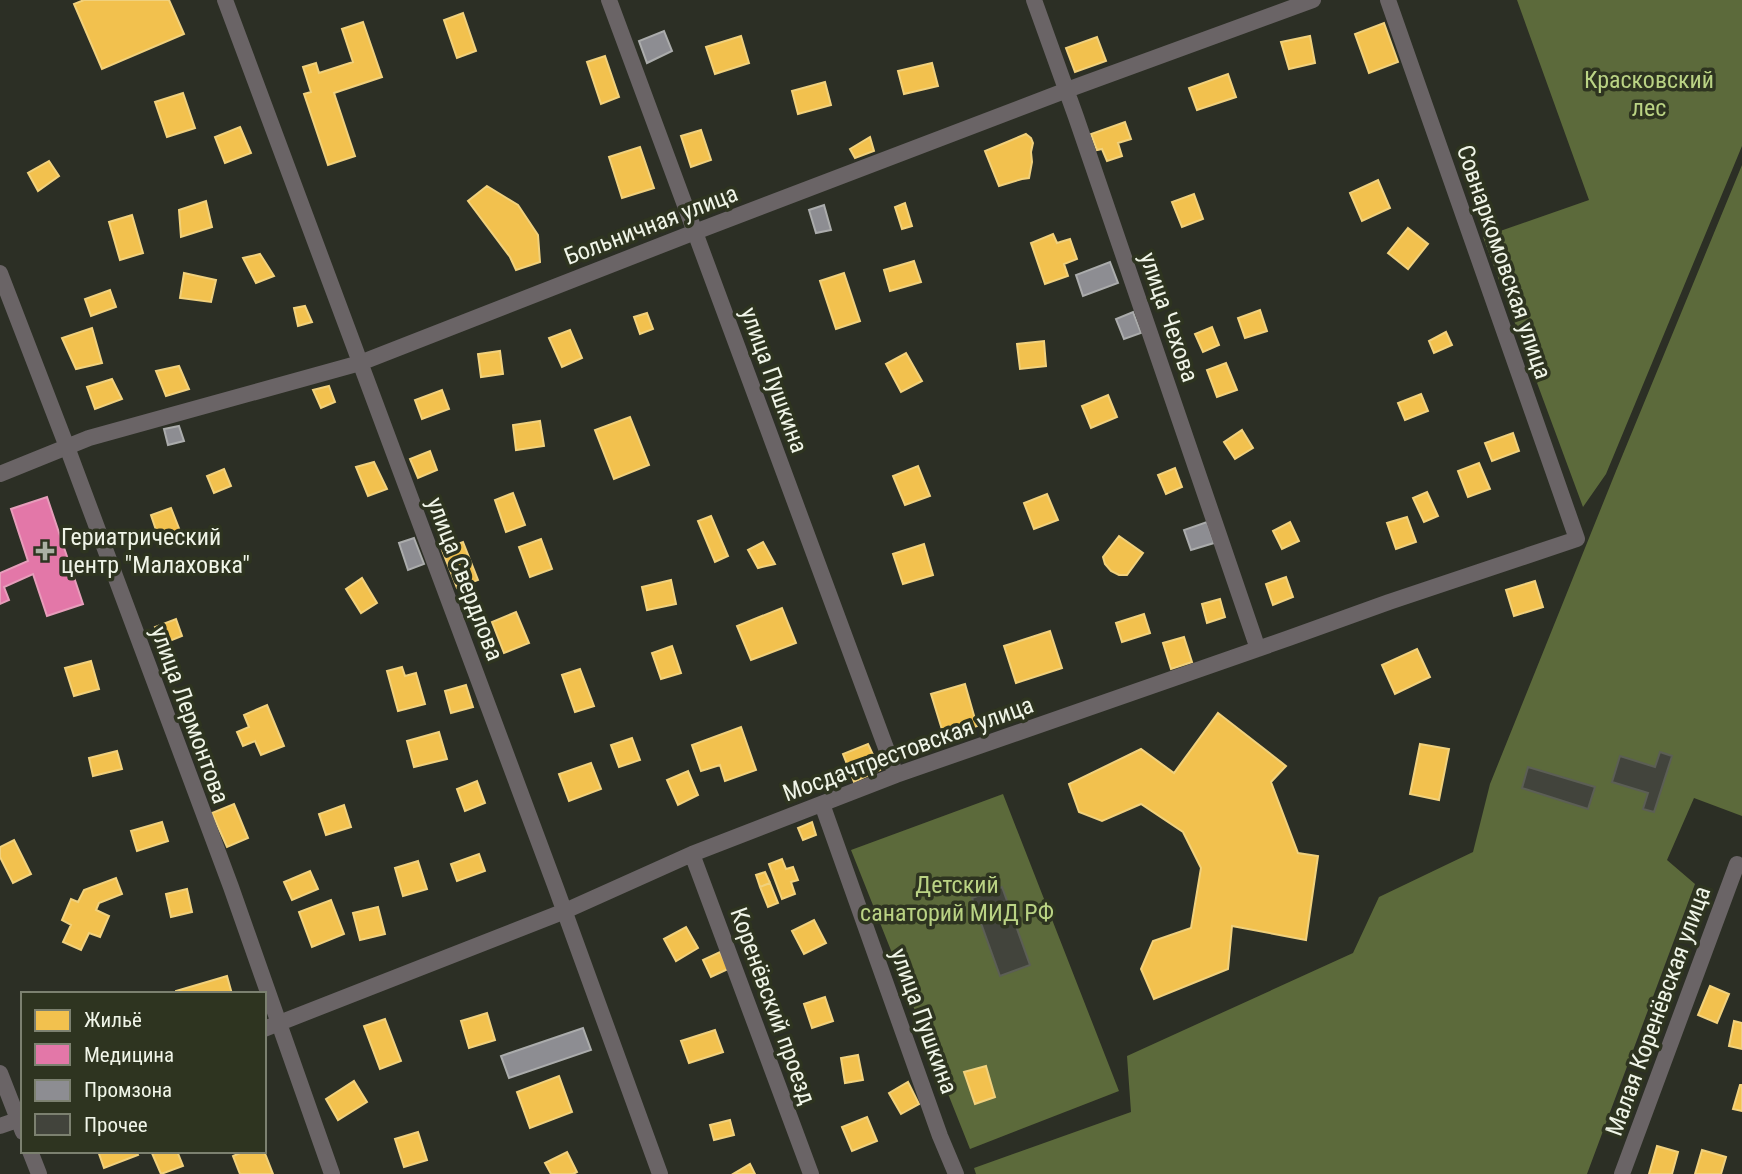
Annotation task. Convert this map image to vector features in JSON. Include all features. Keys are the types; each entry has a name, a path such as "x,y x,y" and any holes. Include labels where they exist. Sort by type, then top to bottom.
{"street":[{"name":"улица Свердлова","path":"225,0 565,911 660,1174"},
{"name":"улица Пушкина","path":"609,0 896,775"},
{"name":"улица Чехова","path":"1034,0 1258,649"},
{"name":"Больничная улица","path":"0,474 89,438 360,363 1067,90 1313,0"},
{"name":"Совнаркомовская улица","path":"1388,0 1577,540"},
{"name":"улица Лермонтова","path":"0,273 230,887 261,992"},
{"name":"Мосдачтрестовская улица","path":"271,1027 565,911 692,854 896,775 1389,602 1577,540"},
{"name":"улица Пушкина","path":"822,804 940,1136 956,1174"},
{"name":"Коренёвский проезд","path":"692,854 811,1174"},
{"name":"Малая Коренёвская улица","path":"1622,1174 1737,864"},
{"name":"улица Лермонтова","path":"266,1010 332,1174"},
{"path":"0,1073 21,1123 0,1126"},
{"path":"31,1153 39,1174"}],"green space":[{"name":"Красковский лес","path":"1517,0 1742,0 1742,146 1606,474 1583,507 1483,237 1589,200"},
{"path":"1742,165 1742,816 1694,798 1667,860 1695,884 1587,1174 976,1174 974,1168 1131,1112 1127,1056 1353,953 1379,897 1473,852 1490,784"},
{"name":"Детский санаторий МИД РФ","path":"1003,794 1119,1091 970,1149 851,850"}],"building: Жильё":[{"path":"84,0 169,0 184,34 102,69 74,4"},
{"path":"463,13 476,51 457,58 444,20"},
{"path":"363,22 382,77 334,93 355,156 328,165 304,94 311,92 303,67 316,63 319,73 353,62 342,29"},
{"path":"1384,23 1398,62 1369,73 1355,34"},
{"path":"741,36 749,63 715,74 706,47"},
{"path":"1310,36 1315,63 1289,69 1281,42"},
{"path":"1097,37 1106,61 1075,72 1066,48"},
{"path":"605,56 619,97 601,104 587,62"},
{"path":"932,63 938,86 904,94 898,71"},
{"path":"1228,74 1236,97 1197,110 1189,88"},
{"path":"825,82 831,105 798,114 792,91"},
{"path":"183,93 195,128 167,137 155,102"},
{"path":"1125,122 1131,139 1118,143 1122,156 1107,161 1102,149 1097,150 1091,134"},
{"path":"240,127 251,153 225,163 215,137"},
{"path":"701,130 711,160 691,167 681,136"},
{"path":"1026,134 1033,143 1029,178 999,186 985,151"},
{"path":"870,137 874,151 855,158 850,149"},
{"path":"640,147 654,188 622,198 609,157"},
{"path":"49,161 59,176 38,191 28,173"},
{"path":"1378,180 1390,208 1362,221 1350,193"},
{"path":"487,186 518,205 538,235 540,262 516,270 510,257 468,201"},
{"path":"1194,194 1203,219 1182,227 1172,202"},
{"path":"206,201 212,227 181,237 179,210"},
{"path":"905,203 912,226 902,229 895,207"},
{"path":"132,215 143,253 120,260 109,222"},
{"path":"1408,228 1428,244 1408,269 1388,253"},
{"path":"1053,234 1057,243 1070,239 1077,259 1064,264 1068,276 1045,284 1031,243"},
{"path":"260,254 274,276 256,283 243,258"},
{"path":"914,261 921,282 890,291 884,270"},
{"path":"184,273 216,280 211,302 180,298"},
{"path":"844,273 860,321 836,329 820,281"},
{"path":"110,290 116,307 91,316 85,299"},
{"path":"305,306 312,322 298,326 294,308"},
{"path":"1260,310 1267,331 1245,338 1238,318"},
{"path":"647,313 653,329 640,334 634,317"},
{"path":"1212,327 1219,345 1203,352 1195,334"},
{"path":"92,328 102,363 76,369 62,338"},
{"path":"570,330 582,358 562,367 549,338"},
{"path":"1446,332 1452,345 1434,353 1429,341"},
{"path":"1044,341 1046,366 1020,369 1017,344"},
{"path":"500,351 503,374 481,377 478,354"},
{"path":"906,353 922,381 901,392 886,364"},
{"path":"1226,363 1237,390 1217,397 1207,370"},
{"path":"179,366 189,389 166,396 156,371"},
{"path":"112,379 122,399 95,409 87,387"},
{"path":"329,386 335,402 321,408 313,390"},
{"path":"442,390 449,409 422,419 415,400"},
{"path":"1421,394 1428,411 1405,420 1398,403"},
{"path":"1108,395 1117,417 1091,428 1082,406"},
{"path":"630,417 649,465 614,479 595,430"},
{"path":"540,421 544,446 516,450 513,425"},
{"path":"1242,430 1253,448 1235,459 1224,442"},
{"path":"1513,433 1519,451 1492,461 1485,443"},
{"path":"430,451 437,470 418,478 410,459"},
{"path":"374,462 387,489 368,496 356,467"},
{"path":"1479,463 1490,489 1468,497 1458,471"},
{"path":"918,466 930,496 905,505 893,476"},
{"path":"1175,468 1182,487 1166,494 1158,475"},
{"path":"224,469 231,486 214,493 207,476"},
{"path":"1427,492 1438,516 1424,522 1413,498"},
{"path":"513,493 525,525 506,532 495,500"},
{"path":"1047,494 1058,520 1034,529 1024,503"},
{"path":"171,508 180,531 159,539 151,515"},
{"path":"711,516 728,556 715,562 698,521"},
{"path":"1407,517 1416,542 1396,549 1387,523"},
{"path":"1290,522 1299,541 1282,549 1273,531"},
{"path":"1119,536 1143,553 1127,575 1111,571 1103,557"},
{"path":"541,539 552,569 530,577 519,547"},
{"path":"463,542 478,580 457,588 442,550"},
{"path":"763,542 775,564 758,568 748,550"},
{"path":"924,544 933,575 903,584 893,554"},
{"path":"1286,577 1293,597 1273,605 1266,584"},
{"path":"362,578 377,603 361,613 346,589"},
{"path":"671,580 676,604 647,610 642,587"},
{"path":"1535,581 1543,607 1514,616 1506,590"},
{"path":"1220,599 1225,617 1207,623 1202,604"},
{"path":"782,608 796,643 751,660 737,626"},
{"path":"516,612 529,643 504,653 492,622"},
{"path":"1144,614 1150,633 1122,642 1116,623"},
{"path":"176,619 182,636 162,644 155,627"},
{"path":"1050,631 1062,668 1016,683 1004,646"},
{"path":"1184,637 1192,662 1171,669 1163,643"},
{"path":"672,646 681,673 661,679 652,653"},
{"path":"1417,649 1430,677 1395,694 1382,665"},
{"path":"91,661 99,689 74,696 65,668"},
{"path":"402,667 405,676 416,673 425,704 398,711 387,671"},
{"path":"580,669 594,706 575,712 562,675"},
{"path":"965,684 977,726 944,736 931,694"},
{"path":"466,685 473,707 451,713 445,691"},
{"path":"267,705 284,746 261,755 255,741 243,746 237,732 249,727 244,715"},
{"path":"1218,713 1286,766 1271,782 1298,853 1318,856 1306,940 1232,926 1228,969 1154,999 1141,969 1153,941 1191,928 1201,868 1183,832 1141,804 1102,821 1079,812 1069,784 1141,749 1174,773"},
{"path":"741,727 756,770 725,781 720,765 701,771 692,745"},
{"path":"439,732 447,759 414,767 407,741"},
{"path":"632,738 640,760 619,767 611,745"},
{"path":"868,744 880,770 854,782 843,754"},
{"path":"1420,744 1449,749 1439,800 1410,794"},
{"path":"117,751 122,769 93,776 89,758"},
{"path":"591,763 601,789 569,801 559,774"},
{"path":"688,771 698,795 678,805 667,780"},
{"path":"477,781 485,803 465,811 457,789"},
{"path":"234,804 248,838 227,847 212,813"},
{"path":"344,805 351,827 326,835 319,814"},
{"path":"162,822 168,841 137,851 131,831"},
{"path":"812,822 816,835 803,840 798,828"},
{"path":"14,840 31,874 13,883 0,857 0,847"},
{"path":"479,854 485,871 457,881 451,864"},
{"path":"782,859 786,869 793,867 798,880 791,882 795,894 782,899 769,864"},
{"path":"418,861 427,889 403,896 395,868"},
{"path":"310,871 318,889 292,900 284,882"},
{"path":"765,872 770,883 760,887 756,875"},
{"path":"116,878 122,894 99,903 96,910 109,916 100,937 89,933 81,950 63,942 71,925 62,920 71,899 78,902 84,890"},
{"path":"770,883 778,903 768,907 760,887"},
{"path":"187,889 192,912 171,917 166,894"},
{"path":"331,900 344,934 312,947 299,912"},
{"path":"378,907 385,934 360,940 353,913"},
{"path":"814,920 826,943 804,954 792,931"},
{"path":"686,927 698,948 676,961 664,939"},
{"path":"720,952 728,969 711,977 703,960"},
{"path":"227,976 231,992 176,992"},
{"path":"1710,986 1729,994 1717,1023 1698,1015"},
{"path":"825,997 833,1021 812,1028 804,1004"},
{"path":"487,1013 495,1040 469,1048 461,1021"},
{"path":"385,1019 401,1061 380,1069 364,1026"},
{"path":"1734,1021 1742,1023 1742,1049 1729,1046"},
{"path":"715,1030 723,1052 689,1063 681,1041"},
{"path":"858,1055 863,1080 845,1083 841,1058"},
{"path":"986,1066 995,1097 975,1104 964,1072"},
{"path":"559,1076 572,1112 530,1128 517,1092"},
{"path":"354,1081 367,1102 338,1120 326,1099"},
{"path":"908,1082 919,1104 901,1114 889,1093"},
{"path":"1742,1085 1742,1111 1733,1109"},
{"path":"867,1117 877,1141 852,1151 842,1127"},
{"path":"730,1120 734,1135 714,1140 710,1125"},
{"path":"418,1132 427,1160 404,1167 395,1139"},
{"path":"1657,1146 1678,1152 1672,1174 1649,1174"},
{"path":"1702,1150 1726,1157 1721,1174 1695,1174"},
{"path":"567,1152 577,1172 551,1174 545,1163"},
{"path":"99,1153 138,1155 104,1168"},
{"path":"152,1153 178,1153 183,1166 161,1174"},
{"path":"240,1153 265,1153 273,1174 240,1174 233,1156"},
{"path":"750,1164 755,1174 733,1174"}],"building: Медицина":[{"path":"47,497 83,604 47,616 33,574 4,587 9,600 0,604 0,573 28,561 11,509"}],"building: Промзона":[{"path":"664,31 672,51 647,63 639,41"},
{"path":"824,205 831,230 816,233 809,210"},
{"path":"1110,262 1118,283 1083,296 1076,275"},
{"path":"1133,312 1141,333 1124,339 1116,319"},
{"path":"179,426 184,441 168,445 164,429"},
{"path":"1207,522 1214,543 1191,550 1184,530"},
{"path":"414,538 424,564 408,570 399,543"},
{"path":"583,1028 591,1050 509,1078 501,1056"}],"building: Прочее":[{"path":"1660,752 1672,756 1654,812 1643,809 1648,793 1612,782 1620,756 1655,767"},
{"path":"1528,767 1595,787 1588,809 1522,788"},
{"path":"1002,887 1030,965 1000,976 972,898"}],"place":[{"name":"Гериатрический центр \"Малаховка\"","path":"45,551"}]}
